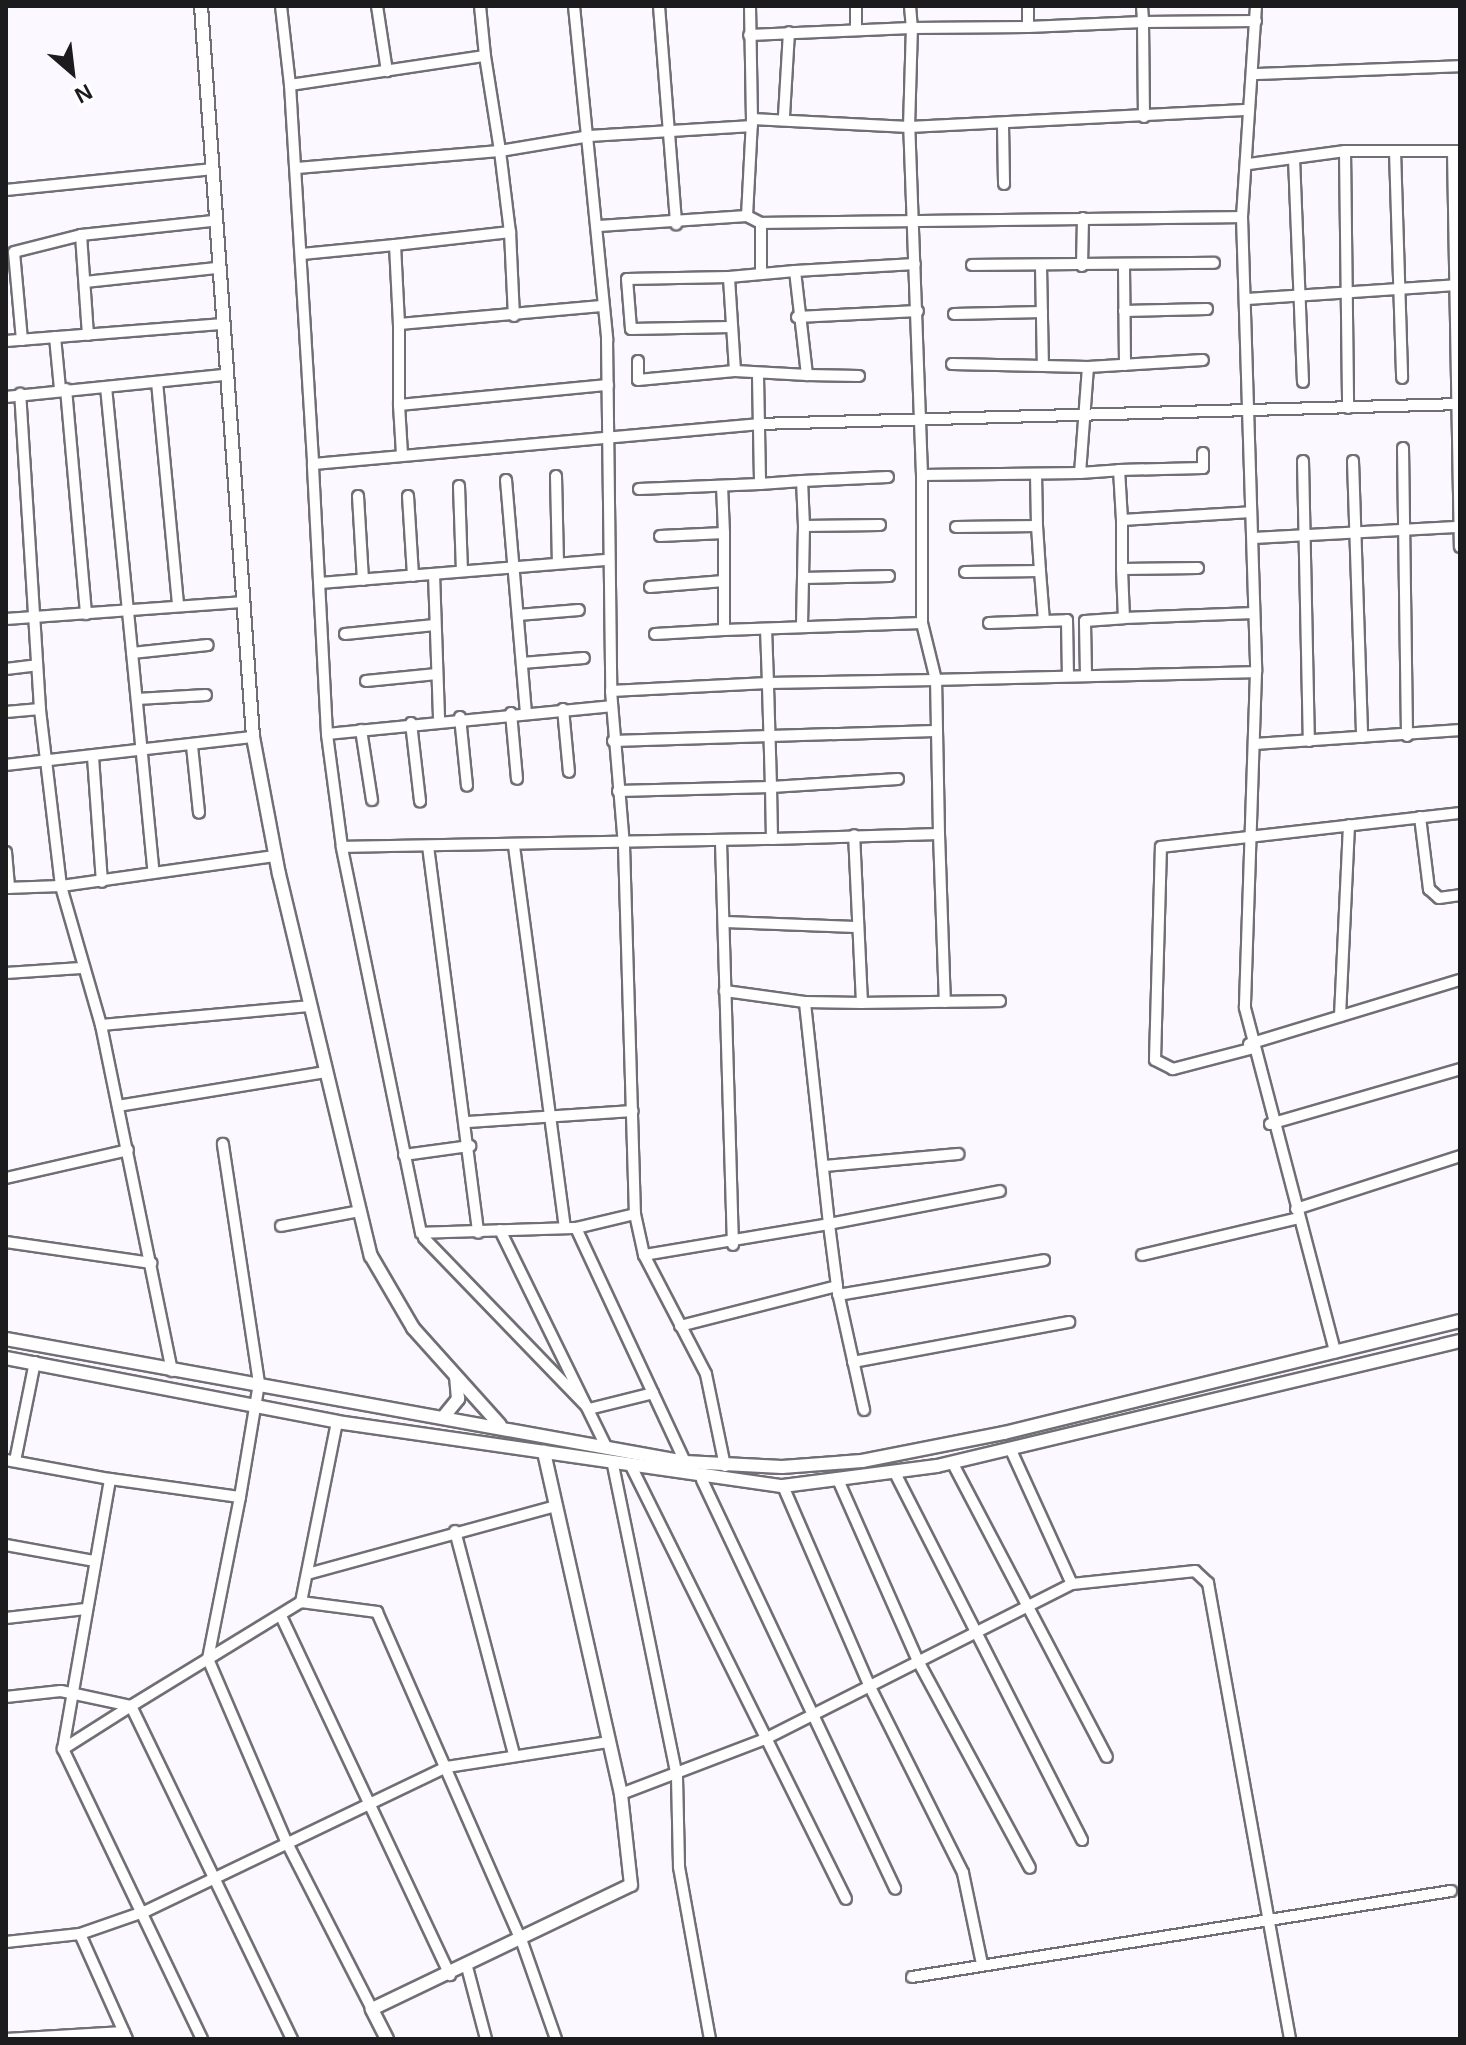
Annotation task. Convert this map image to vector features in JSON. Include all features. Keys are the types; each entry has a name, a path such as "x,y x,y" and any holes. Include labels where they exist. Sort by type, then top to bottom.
{"street":[{"path":"201,6 223,375 241,602 253,737 275,856 360,1211 392,1298 456,1377 500,1425"},
{"path":"281,6 302,254 327,734 342,847 404,1155 424,1238 589,1409"},
{"path":"377,6 387,71"},
{"path":"480,6 510,232 514,316"},
{"path":"574,6 599,226 608,385 611,706 624,845 635,1214 644,1255 706,1374 725,1466"},
{"path":"659,6 671,128 676,224"},
{"path":"747,216 752,122 750,6"},
{"path":"856,6 856,28"},
{"path":"910,6 909,127 923,420 922,623 936,680 935,731 945,1002"},
{"path":"1028,6 1028,27"},
{"path":"1142,6 1144,117"},
{"path":"1256,6 1256,74 1245,110 1249,164 1242,217 1247,299 1244,410 1254,538 1256,672 1250,1046 1335,1352"},
{"path":"749,35 856,28 1256,21"},
{"path":"784,116 789,32"},
{"path":"290,85 485,56"},
{"path":"1256,74 1460,66"},
{"path":"296,168 500,151 590,136 752,122 784,116 909,127 1003,125 1245,110"},
{"path":"1003,125 1004,184"},
{"path":"1249,164 1345,151 1456,151 1460,547"},
{"path":"1345,151 1348,408"},
{"path":"1395,151 1402,378"},
{"path":"1294,158 1303,382"},
{"path":"6,190 211,169"},
{"path":"599,226 676,224 747,216 761,223 1242,217"},
{"path":"1082,266 1083,218"},
{"path":"22,340 11,289 14,252 81,235 213,221"},
{"path":"761,223 761,274"},
{"path":"302,254 510,232"},
{"path":"81,235 88,335"},
{"path":"395,245 402,454"},
{"path":"972,265 1124,267 1214,263"},
{"path":"731,327 631,329 627,279 729,277 915,264"},
{"path":"1041,266 1043,366"},
{"path":"1124,267 1125,365"},
{"path":"85,282 216,268"},
{"path":"795,271 797,317 807,375"},
{"path":"729,277 735,371"},
{"path":"1247,299 1456,286"},
{"path":"399,324 602,306"},
{"path":"1124,311 1207,309"},
{"path":"797,317 918,311"},
{"path":"954,314 1042,312"},
{"path":"6,341 220,324"},
{"path":"55,337 86,614"},
{"path":"952,364 1088,367 1203,360"},
{"path":"638,361 638,380 735,371 758,376 859,376"},
{"path":"1080,473 1088,367"},
{"path":"6,397 223,375"},
{"path":"758,376 760,484"},
{"path":"157,382 178,606"},
{"path":"399,405 608,385"},
{"path":"106,387 154,873"},
{"path":"20,394 40,709 61,886 81,968 101,1025 172,1371"},
{"path":"313,464 758,424 1457,404"},
{"path":"1403,448 1407,736"},
{"path":"922,475 1203,468 1203,453"},
{"path":"1303,461 1309,741"},
{"path":"1353,461 1362,737"},
{"path":"1119,470 1124,618"},
{"path":"1036,474 1044,621"},
{"path":"556,476 558,562"},
{"path":"639,489 888,477"},
{"path":"506,480 526,712"},
{"path":"802,481 802,625"},
{"path":"459,486 462,571"},
{"path":"722,486 724,630"},
{"path":"358,496 363,580"},
{"path":"408,496 413,576"},
{"path":"1122,520 1251,512"},
{"path":"804,526 880,525"},
{"path":"956,527 1037,526"},
{"path":"1254,538 1459,527"},
{"path":"660,536 724,533"},
{"path":"320,583 514,565 608,560"},
{"path":"1122,569 1198,568"},
{"path":"965,572 1040,571"},
{"path":"434,574 439,718"},
{"path":"803,578 889,576"},
{"path":"650,587 724,581"},
{"path":"6,619 241,602"},
{"path":"518,615 579,610"},
{"path":"1086,675 1085,621 1254,613"},
{"path":"989,623 1067,620 1068,675"},
{"path":"655,634 802,625 922,623"},
{"path":"345,634 435,625"},
{"path":"766,629 772,839"},
{"path":"132,653 208,645"},
{"path":"522,663 584,658"},
{"path":"6,669 37,665"},
{"path":"611,691 768,683 1256,672"},
{"path":"366,681 437,674"},
{"path":"137,699 206,695"},
{"path":"327,734 439,718 611,706"},
{"path":"6,712 40,709"},
{"path":"563,709 569,772"},
{"path":"511,713 517,779"},
{"path":"460,717 467,786"},
{"path":"411,723 420,801"},
{"path":"361,730 372,800"},
{"path":"1256,744 1460,730"},
{"path":"613,741 935,731"},
{"path":"6,765 253,737"},
{"path":"192,746 199,813"},
{"path":"93,757 102,882"},
{"path":"618,791 771,787 898,779"},
{"path":"1460,813 1161,847 1154,1056 1173,1069 1460,980"},
{"path":"1420,817 1429,889 1439,898 1460,895"},
{"path":"1340,1016 1349,825"},
{"path":"342,847 624,845 939,834"},
{"path":"854,835 862,1003"},
{"path":"721,842 733,1245"},
{"path":"428,846 468,1122 478,1233"},
{"path":"514,846 549,1116 570,1228 685,1462"},
{"path":"6,852 7,888 102,882 275,856"},
{"path":"724,922 857,927"},
{"path":"6,973 81,968"},
{"path":"725,991 805,1002 1000,1001"},
{"path":"805,1002 838,1290 864,1410"},
{"path":"101,1025 309,1006"},
{"path":"1270,1124 1460,1069"},
{"path":"118,1106 325,1072"},
{"path":"468,1122 633,1111"},
{"path":"223,1144 259,1383 208,1659 286,1841 387,2039"},
{"path":"404,1155 470,1146"},
{"path":"6,1178 128,1150"},
{"path":"824,1166 958,1154"},
{"path":"1142,1255 1297,1214 1460,1156"},
{"path":"644,1255 733,1245 1000,1191"},
{"path":"281,1226 360,1211"},
{"path":"424,1238 500,1230 570,1228 635,1214"},
{"path":"500,1230 606,1446"},
{"path":"6,1242 151,1263"},
{"path":"680,1326 838,1290 1044,1260"},
{"path":"6,1339 172,1371 259,1383 545,1433 685,1462 725,1466 862,1461 1460,1321"},
{"path":"853,1362 1069,1322"},
{"path":"6,1358 257,1404 337,1422 544,1452 702,1480 783,1486 839,1482 952,1462 1460,1341"},
{"path":"35,1362 10,1461 240,1497"},
{"path":"445,1415 458,1399 456,1377"},
{"path":"589,1409 653,1393"},
{"path":"63,1749 301,1602 311,1573 337,1422"},
{"path":"372,2009 522,1942 627,1890 632,1871 621,1794 552,1507 544,1452 545,1433"},
{"path":"1010,1448 1072,1584"},
{"path":"952,1462 1107,1757"},
{"path":"613,1465 677,1777 679,1867 710,2039"},
{"path":"632,1468 846,1899"},
{"path":"895,1473 973,1636 1082,1840"},
{"path":"110,1479 69,1693 63,1749 146,1911 202,2039"},
{"path":"702,1480 815,1713 895,1889"},
{"path":"839,1482 918,1661 1030,1868"},
{"path":"783,1486 870,1687 963,1873 982,1964"},
{"path":"311,1573 455,1531 552,1507"},
{"path":"455,1531 514,1754"},
{"path":"6,1545 94,1561"},
{"path":"621,1794 677,1777 765,1739 1072,1584 1190,1570 1205,1578 1264,1918 1290,2039"},
{"path":"301,1602 377,1612 522,1942 556,2039"},
{"path":"6,1618 85,1609"},
{"path":"281,1616 450,1975"},
{"path":"6,1697 69,1693 131,1706"},
{"path":"131,1706 292,2039"},
{"path":"6,1942 80,1934 146,1911 370,1800 447,1767 514,1754 609,1742"},
{"path":"912,1977 1264,1918 1451,1891"},
{"path":"6,2039 125,2036 80,1934"},
{"path":"467,1967 486,2039"}]}
